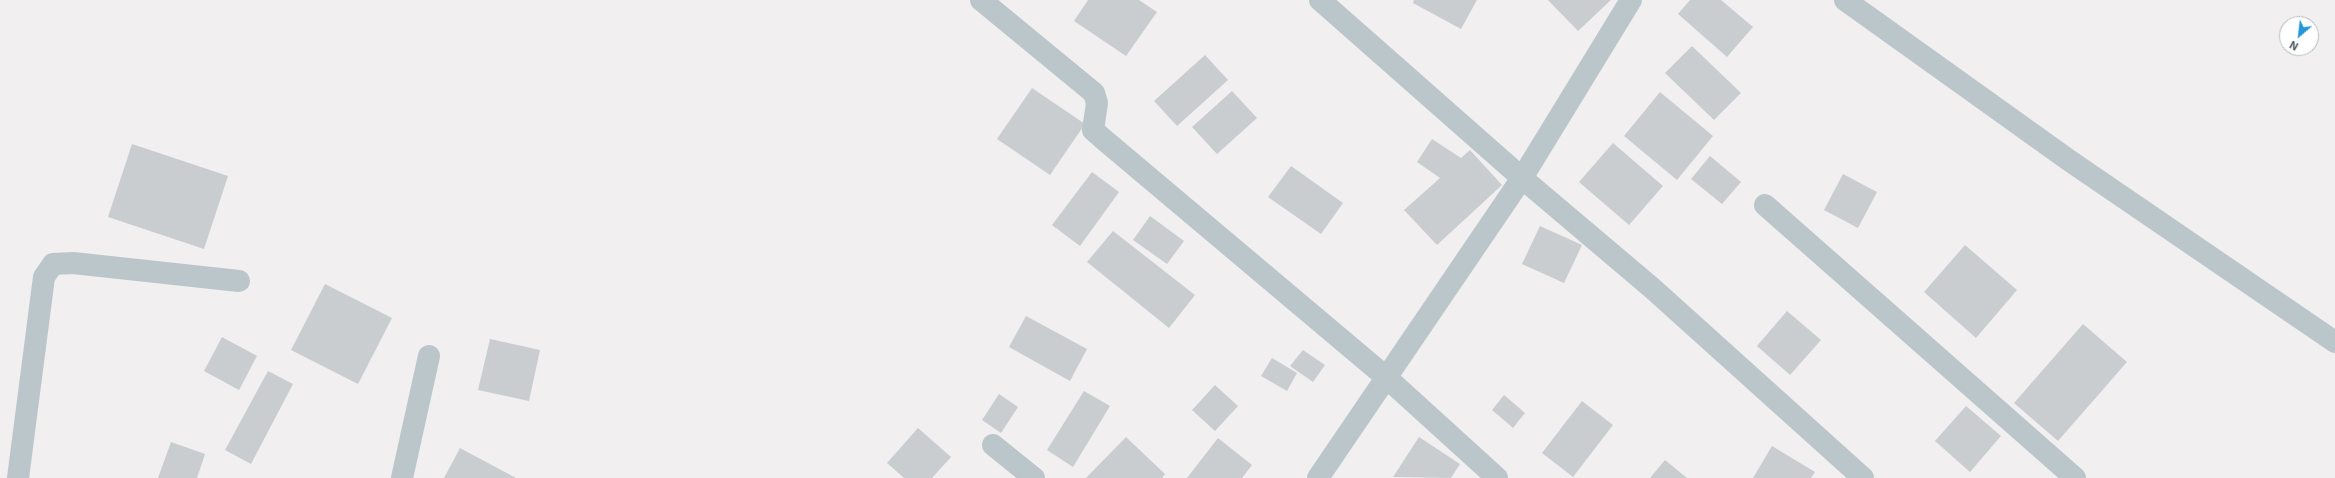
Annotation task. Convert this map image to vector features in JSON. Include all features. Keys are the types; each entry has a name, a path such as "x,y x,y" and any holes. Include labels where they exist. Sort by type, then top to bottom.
{"street":[{"path":"981,0 1094,93 1097,103 1093,130 1388,378 1498,478"},
{"path":"1320,0 1522,178 1652,288 1863,478"},
{"path":"1318,478 1388,378 1522,178 1631,0"},
{"path":"1845,0 2070,161 2335,342"},
{"path":"1765,205 2075,478"},
{"path":"18,478 44,277 53,264 73,263 239,281"},
{"path":"402,478 429,356"},
{"path":"992,445 1034,478"}],"building":[{"path":"1088,0 1139,0 1157,12 1126,56 1074,21"},
{"path":"1414,0 1477,0 1461,29 1413,3"},
{"path":"1548,0 1611,0 1578,31"},
{"path":"1690,0 1721,0 1753,27 1727,57 1678,14"},
{"path":"1692,46 1741,93 1714,120 1665,73"},
{"path":"1205,55 1228,80 1177,126 1154,101"},
{"path":"1032,88 1085,124 1050,175 997,139"},
{"path":"1232,91 1257,118 1217,154 1192,127"},
{"path":"1660,92 1713,136 1677,180 1624,136"},
{"path":"1432,139 1461,158 1470,150 1502,185 1437,245 1404,210 1440,178 1417,162"},
{"path":"1613,143 1663,186 1629,225 1579,182"},
{"path":"132,144 228,176 204,249 108,217"},
{"path":"1710,156 1741,182 1722,204 1691,179"},
{"path":"1291,166 1343,203 1321,234 1268,197"},
{"path":"1092,172 1119,192 1080,246 1052,225"},
{"path":"1843,174 1877,192 1858,228 1824,210"},
{"path":"1150,216 1184,241 1167,264 1133,240"},
{"path":"1540,226 1582,245 1564,283 1522,264"},
{"path":"1113,231 1195,295 1169,328 1087,262"},
{"path":"1965,245 2017,290 1976,338 1924,292"},
{"path":"325,284 392,318 358,384 291,350"},
{"path":"1787,311 1821,340 1790,375 1757,346"},
{"path":"1026,316 1087,349 1070,381 1009,347"},
{"path":"2083,324 2127,362 2058,441 2014,403"},
{"path":"222,337 257,356 239,390 204,371"},
{"path":"490,339 540,350 529,401 478,390"},
{"path":"1303,350 1325,365 1313,382 1290,366"},
{"path":"1272,358 1297,373 1287,391 1261,376"},
{"path":"268,371 293,384 251,464 225,450"},
{"path":"1215,385 1238,406 1215,431 1192,410"},
{"path":"1084,391 1110,406 1073,467 1047,450"},
{"path":"999,394 1018,407 1001,433 982,420"},
{"path":"1504,395 1525,413 1513,428 1492,410"},
{"path":"1582,401 1613,425 1573,477 1542,453"},
{"path":"1966,406 2001,436 1970,472 1935,441"},
{"path":"918,428 951,457 932,478 904,478 887,463"},
{"path":"1126,437 1165,474 1162,478 1086,478"},
{"path":"1419,437 1460,464 1451,478 1393,477"},
{"path":"1218,438 1252,465 1242,478 1187,478"},
{"path":"171,442 205,454 197,478 158,478"},
{"path":"1772,446 1815,472 1811,478 1753,478"},
{"path":"460,448 516,478 444,478"},
{"path":"1665,460 1687,478 1650,478"}]}
